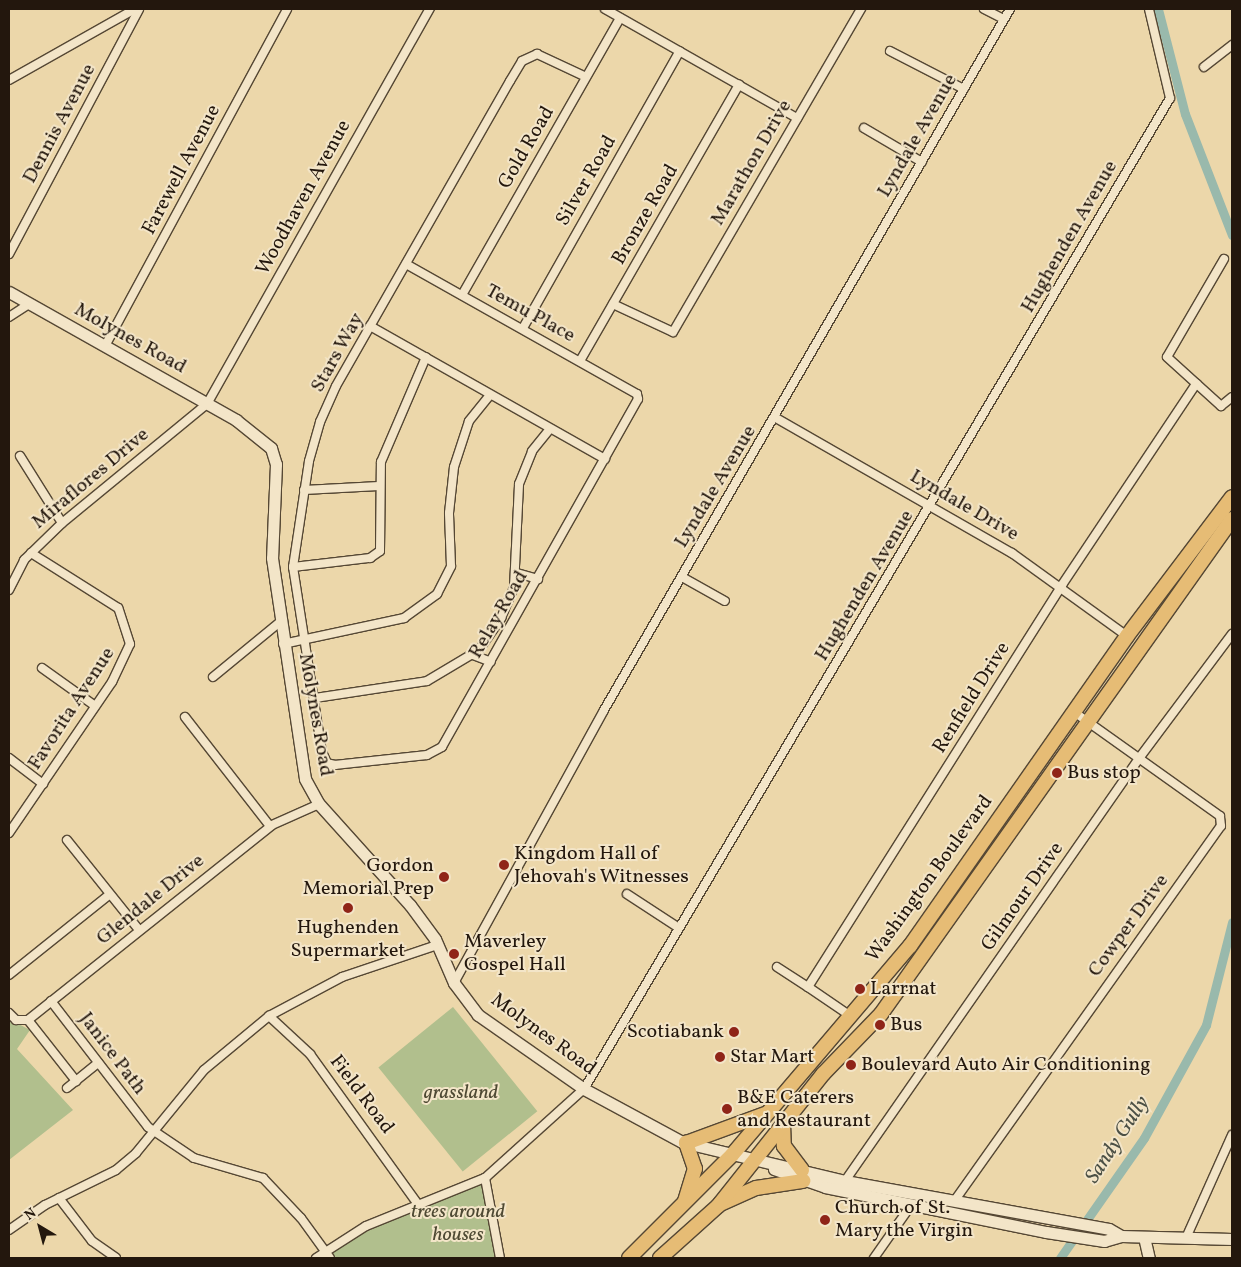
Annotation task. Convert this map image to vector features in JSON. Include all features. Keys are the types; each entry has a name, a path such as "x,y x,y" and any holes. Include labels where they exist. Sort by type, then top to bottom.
{"highway":[{"name":"Washington Boulevard","path":"629,1258 683,1208 732,1155 852,1017 910,946 1126,636 1232,497"},
{"name":"Washington Boulevard","path":"660,1258 718,1206 752,1159 881,1014 1232,519"},
{"path":"683,1208 695,1169 686,1143 740,1126 774,1108"},
{"path":"718,1206 756,1188 802,1176 784,1146 783,1123"}],"main road":[{"name":"Molynes Road","path":"9,292 207,404 263,439 274,454 272,558 302,767 318,804 410,905 438,945 454,983 478,1015 584,1088 686,1143 752,1159 802,1176 912,1204 1048,1227 1109,1229 1121,1236"},
{"name":"Molynes Road","path":"802,1176 955,1200 1104,1241 1121,1236 1232,1239"},
{"path":"1144,1237 1149,1258"}],"street":[{"path":"9,80 137,9"},
{"name":"Dennis Avenue","path":"9,254 137,9"},
{"name":"Farewell Avenue","path":"105,346 286,9"},
{"name":"Woodhaven Avenue","path":"207,404 430,9"},
{"path":"605,9 798,118"},
{"name":"Marathon Drive","path":"613,304 671,333 861,9"},
{"path":"984,9 1004,19"},
{"name":"Lyndale Avenue","path":"454,983 682,577 776,418 1010,9"},
{"name":"Hughenden Avenue","path":"486,1178 584,1088 932,505 1170,98 1149,9"},
{"name":"Gold Road","path":"462,295 620,18"},
{"path":"1204,67 1232,46"},
{"name":"Silver Road","path":"523,328 680,51"},
{"path":"890,51 964,89"},
{"name":"Stars Way","path":"326,763 293,567 304,490 326,407 370,326 525,57 537,54 586,77"},
{"name":"Bronze Road","path":"580,361 739,85"},
{"path":"864,128 922,162"},
{"path":"1224,259 1167,354 1221,406 1232,397"},
{"name":"Temu Place","path":"406,264 523,328 637,394"},
{"path":"9,317 29,304"},
{"path":"370,326 605,459"},
{"path":"293,567 378,554 379,486 388,438 426,357"},
{"name":"Renfield Drive","path":"808,988 1062,585 1196,384"},
{"name":"Relay Road","path":"326,763 426,755 438,750 538,579 605,459 637,394"},
{"path":"283,644 404,618 437,594 451,566 449,513 454,467 470,421 490,395"},
{"name":"Miraflores Drive","path":"10,587 31,553 62,523 207,404"},
{"name":"Lyndale Drive","path":"776,418 932,505 1062,585 1126,636"},
{"path":"315,698 413,686 439,677 473,655 501,618 518,573 519,484 532,451 550,428"},
{"path":"20,456 62,523"},
{"path":"304,490 379,486"},
{"name":"Favorita Avenue","path":"9,833 126,660 130,644 124,618 98,594 31,553"},
{"path":"518,573 538,579"},
{"path":"682,577 725,601"},
{"path":"213,677 280,622"},
{"name":"Gilmour Drive","path":"845,1182 1140,757 1232,634"},
{"path":"473,655 491,662"},
{"path":"42,668 95,706"},
{"name":"Cowper Drive","path":"955,1200 1221,826 1220,816 1140,757 1073,711"},
{"path":"185,717 270,826"},
{"path":"9,758 43,784"},
{"name":"Glendale Drive","path":"28,1020 270,826 318,804"},
{"path":"67,840 139,930"},
{"path":"9,975 110,894"},
{"path":"628,894 678,928"},
{"path":"9,1230 59,1198 116,1170 204,1070 269,1016 342,977 438,945"},
{"path":"777,967 852,1017"},
{"name":"Janice Path","path":"51,1001 151,1128 194,1158 263,1178 327,1255"},
{"path":"9,1013 16,1020 28,1020 76,1081"},
{"name":"Field Road","path":"269,1016 310,1054 416,1203"},
{"path":"67,1088 98,1063"},
{"path":"1186,1238 1232,1135"},
{"path":"316,1258 327,1255 366,1226 416,1203 486,1178 500,1258"},
{"path":"59,1198 92,1240 116,1258"},
{"path":"874,1258 912,1204"}],"green space":[{"name":"grassland","path":"453,1007 537,1111 463,1172 378,1067"},
{"path":"9,1019 30,1030 17,1049 73,1110 9,1160"},
{"name":"trees around houses","path":"485,1178 500,1258 333,1258 328,1251 366,1226"}],"waterway":[{"path":"1158,9 1185,114 1232,235"},
{"name":"Sandy Gully","path":"1060,1258 1144,1138 1206,1025 1232,922"}],"place":[{"name":"Bus stop","path":"1057,773"},
{"name":"Kingdom Hall of Jehovah's Witnesses","path":"504,865"},
{"name":"Gordon Memorial Prep","path":"444,877"},
{"name":"Hughenden Supermarket","path":"348,908"},
{"name":"Maverley Gospel Hall","path":"454,954"},
{"name":"Larrnat","path":"860,989"},
{"name":"Bus","path":"880,1025"},
{"name":"Scotiabank","path":"734,1032"},
{"name":"Star Mart","path":"720,1057"},
{"name":"Boulevard Auto Air Conditioning","path":"851,1065"},
{"name":"B&E Caterers and Restaurant","path":"727,1109"},
{"name":"Church of St. Mary the Virgin","path":"825,1220"}]}
